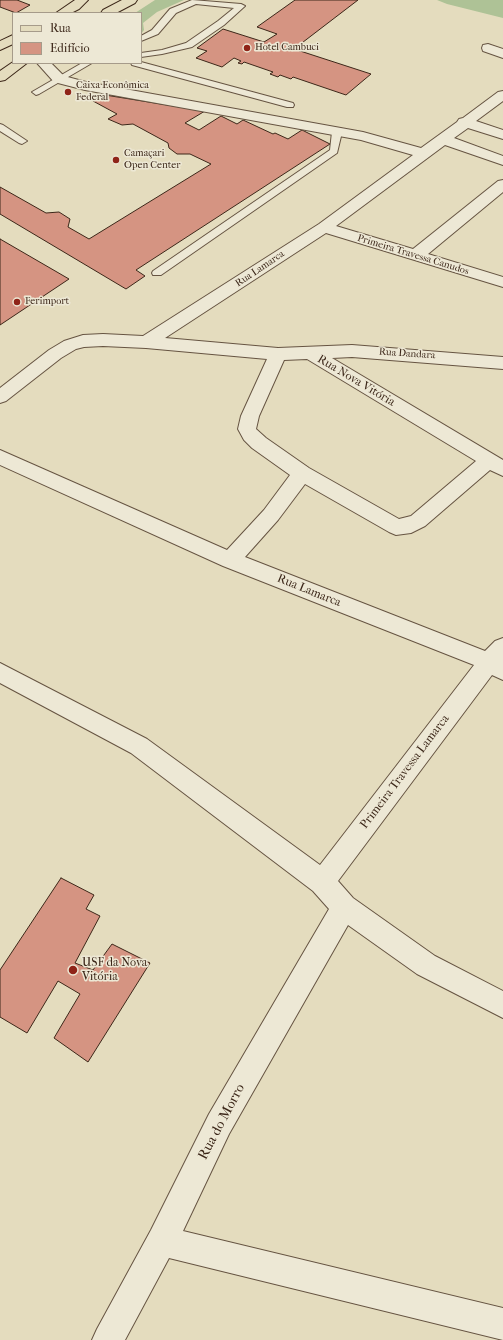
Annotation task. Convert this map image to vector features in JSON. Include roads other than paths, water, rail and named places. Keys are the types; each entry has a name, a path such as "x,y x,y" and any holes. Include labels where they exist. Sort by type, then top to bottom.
{"main road":[{"path":"64,12 78,3 93,0"},
{"path":"109,12 131,0"},
{"path":"0,46 12,40"},
{"path":"0,72 14,64"},
{"path":"0,77 19,64"}],"street":[{"path":"488,48 503,54"},
{"path":"45,64 59,79 86,86 363,136 422,153"},
{"name":"Rua Lamarca","path":"146,342 324,227 464,122 503,95"},
{"path":"464,122 503,135"},
{"path":"443,139 503,161"},
{"path":"415,256 503,184"},
{"name":"Primeira Travessa Canudos","path":"324,227 503,282"},
{"path":"0,397 55,354 70,345 83,341 103,340 146,342"},
{"name":"Rua Nova Vitória","path":"146,342 278,354 311,354 496,465"},
{"name":"Rua Dandara","path":"311,354 352,350 500,358"},
{"path":"278,354 250,416 247,429 251,435 259,443 302,473 396,527 412,525 496,465"},
{"name":"Rua Lamarca","path":"0,458 230,560 498,660"},
{"path":"230,560 271,515 302,473"},
{"name":"Primeira Travessa Lamarca","path":"322,882 498,660"},
{"path":"0,672 139,746 322,882 344,907 426,965 503,1005"},
{"name":"Rua do Morro","path":"108,1340 162,1241 219,1124 344,907"},
{"path":"162,1241 503,1324"}],"lane":[{"path":"142,38 155,32 173,11 195,2 241,6 221,23 189,45 162,52 142,55"},
{"path":"36,92 85,64"},
{"path":"139,64 290,105"},
{"path":"0,127 22,141"},
{"path":"157,273 334,151 337,132"}],"place":[{"name":"Hotel Cambuci","path":"247,48"},
{"name":"Caixa Econômica Federal","path":"68,92"},
{"name":"Camaçari Open Center","path":"116,160"},
{"name":"Ferimport","path":"17,302"},
{"name":"USF da Nova Vitória","path":"73,970"}]}
